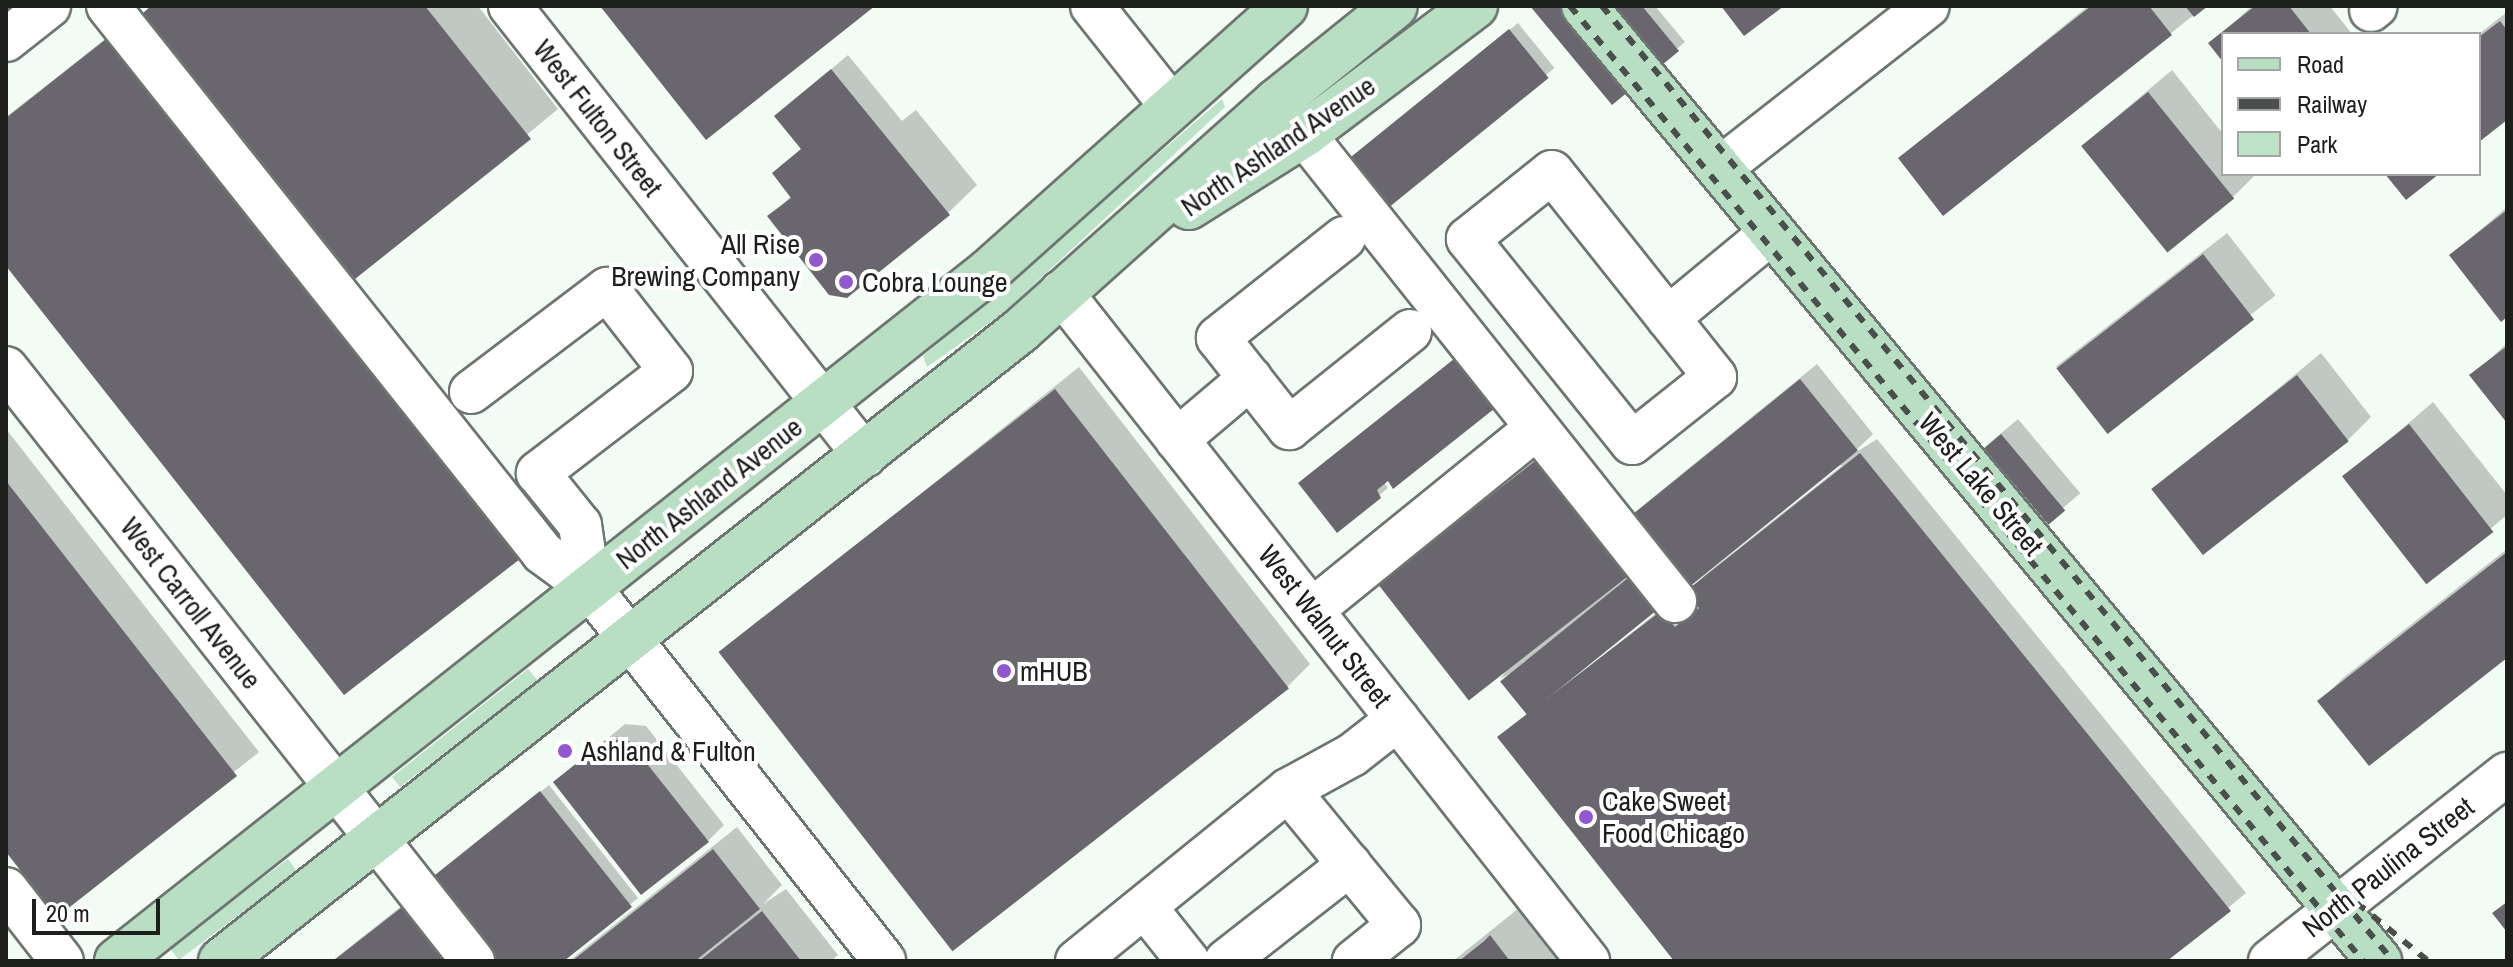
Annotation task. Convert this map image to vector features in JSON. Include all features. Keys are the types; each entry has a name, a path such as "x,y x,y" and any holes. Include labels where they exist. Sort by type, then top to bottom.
{"main road":[{"name":"North Ashland Avenue","path":"117,961 989,271 1285,6"},
{"name":"North Ashland Avenue","path":"221,961 629,638 865,456 1068,285 1277,101 1395,6"},
{"name":"North Ashland Avenue","path":"1068,285 1305,134 1475,6"},
{"name":"West Lake Street","path":"1584,6 2379,961"}],"street":[{"path":"6,40 49,6"},
{"path":"108,6 543,553 589,587 884,961"},
{"path":"1092,6 1172,107"},
{"path":"1719,169 1928,6"},
{"name":"West Fulton Street","path":"531,13 865,456"},
{"path":"1277,101 1675,601"},
{"path":"1552,172 1668,318 1715,377 1632,443 1468,239 1552,172"},
{"path":"1668,318 1772,232"},
{"path":"1344,238 1218,338 1289,428 1410,331"},
{"name":"West Walnut Street","path":"1068,285 1177,440 1588,961"},
{"path":"471,392 607,289 671,371 538,473 580,525 589,587"},
{"name":"West Carroll Avenue","path":"6,368 473,961"},
{"path":"1177,440 1250,378"},
{"path":"1312,610 1537,428"},
{"path":"1077,961 1288,790 1352,755 1398,719"},
{"name":"North Paulina Street","path":"2270,961 2507,774"},
{"path":"1288,790 1399,925 1354,961"},
{"path":"1226,961 1350,864"},
{"path":"9,900 62,961"},
{"path":"1145,907 1188,961"}],"green space":[{"path":"1222,99 1225,107 1002,314 927,367 923,356"},
{"path":"528,669 538,681 400,787 392,777"},
{"path":"288,859 297,871 179,960 170,948"}],"building":[{"path":"151,6 425,6 531,139 355,279 143,13"},
{"path":"600,6 875,6 706,140"},
{"path":"1530,6 1558,6 1629,91 1612,105"},
{"path":"1613,6 1642,6 1679,51 1662,65"},
{"path":"1721,6 1784,6 1744,36"},
{"path":"2091,6 2149,6 2172,35 1943,216 1898,158"},
{"path":"2185,6 2208,6 2194,17"},
{"path":"2255,6 2289,6 2309,32 2222,32"},
{"path":"2500,21 2507,30 2507,120 2481,140 2481,35"},
{"path":"1509,29 1549,78 1385,211 1345,162"},
{"path":"115,32 524,556 344,695 6,266 6,118"},
{"path":"2221,33 2221,59 2208,43"},
{"path":"831,69 950,215 847,298 829,295 767,216 791,198 772,173 801,149 774,116"},
{"path":"2148,92 2234,198 2167,253 2081,146"},
{"path":"2387,176 2436,176 2406,200"},
{"path":"2507,210 2507,317 2501,322 2449,255"},
{"path":"2203,254 2254,319 2108,434 2056,369"},
{"path":"2507,346 2507,423 2469,375"},
{"path":"1459,355 1499,405 1393,489 1388,481 1377,490 1381,498 1337,533 1298,483"},
{"path":"2297,375 2349,441 2203,555 2151,489"},
{"path":"1800,379 1858,450 1686,590 1628,518"},
{"name":"mHUB","path":"1055,389 1289,688 952,951 719,652"},
{"path":"2409,424 2493,532 2426,584 2342,476"},
{"path":"2001,434 2065,511 2048,525 1984,448"},
{"path":"1860,453 2231,911 2167,961 1674,961 1497,737 1661,611 1675,627 1699,608 1686,591"},
{"path":"1540,457 1631,574 1469,700 1378,584"},
{"path":"6,481 237,776 57,917 6,852"},
{"path":"2507,552 2507,658 2369,766 2317,701"},
{"path":"1633,574 1660,607 1527,715 1500,682"},
{"path":"607,739 629,741 709,842 641,895 553,782"},
{"path":"540,791 632,907 564,961 494,961 430,879"},
{"path":"713,849 760,909 695,961 572,961"},
{"path":"2507,902 2507,932 2492,913"},
{"path":"406,904 451,961 333,961"},
{"path":"762,911 801,961 699,961"},
{"path":"1490,935 1510,961 1459,961 1483,942"}],"railway":[{"path":"1570,6 2363,961"},
{"path":"1602,6 2393,961"},
{"path":"2357,903 2428,961"}],"place":[{"name":"All Rise Brewing Company","path":"816,260"},
{"name":"Cobra Lounge","path":"846,282"},
{"name":"mHUB","path":"1004,671"},
{"name":"Ashland & Fulton","path":"565,751"},
{"name":"Cake Sweet Food Chicago","path":"1586,817"}]}
